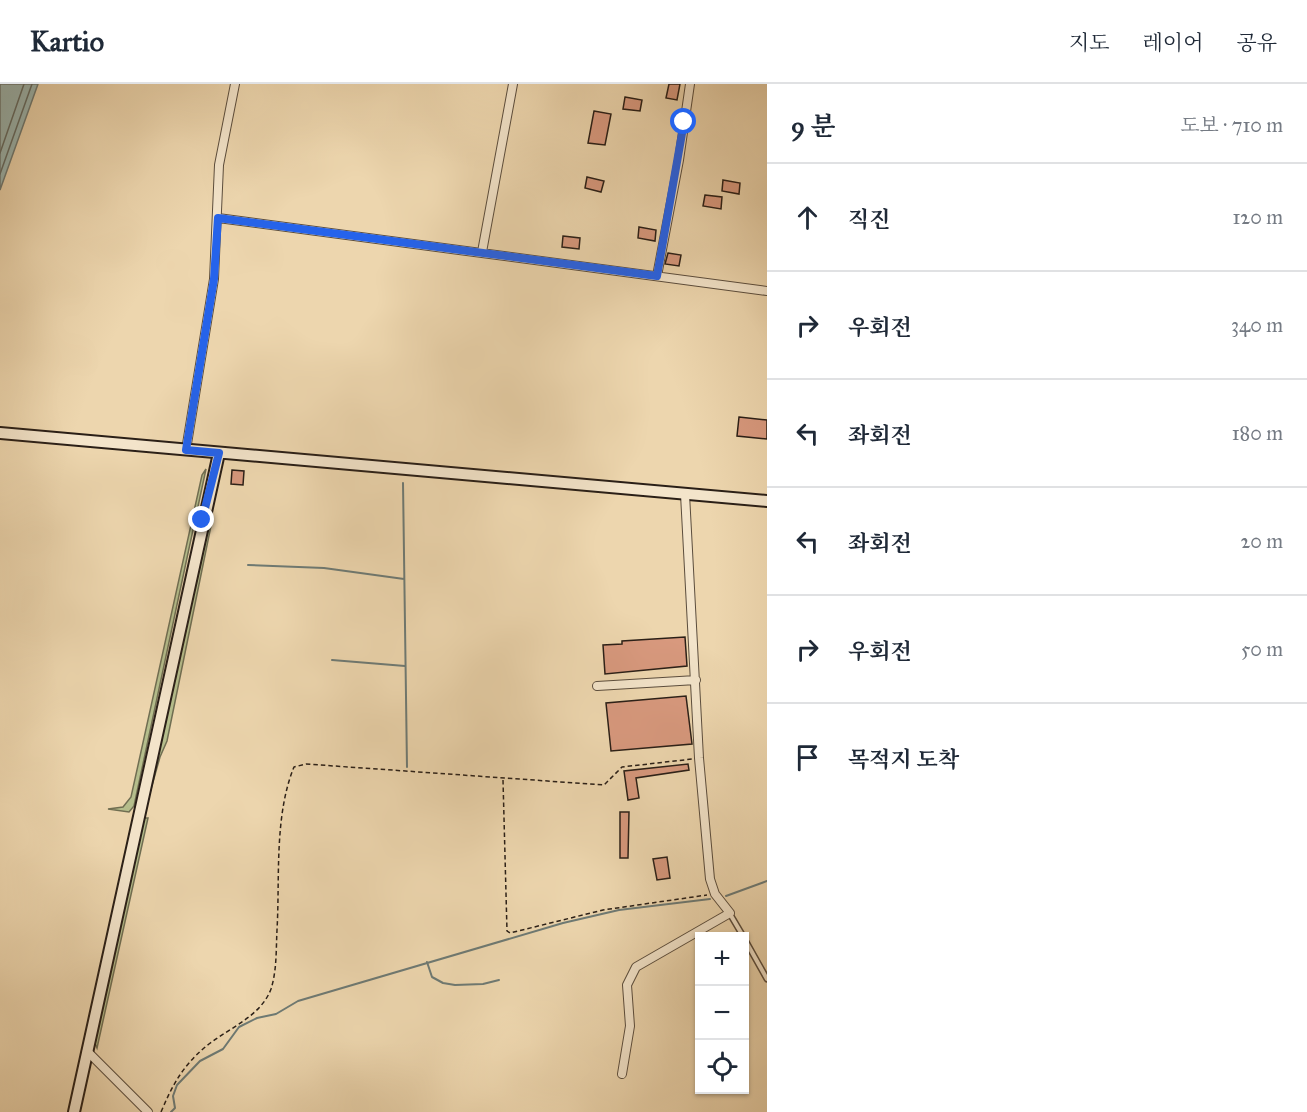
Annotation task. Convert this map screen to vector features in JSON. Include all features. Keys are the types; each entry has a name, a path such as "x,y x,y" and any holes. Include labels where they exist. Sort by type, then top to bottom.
{"main road":[{"path":"0,433 767,501"},
{"path":"74,1112 219,453"}],"street":[{"path":"186,450 214,279 219,165 235,84"},
{"path":"482,252 513,84"},
{"path":"657,276 679,160 690,84"},
{"path":"218,218 767,291"},
{"path":"622,1074 630,1026 627,985 636,967 730,914 715,894 710,879 699,758 685,494"},
{"path":"597,686 696,680"},
{"path":"87,1051 148,1112"}],"lane":[{"path":"730,914 741,932"},
{"path":"749,946 767,979"}],"path":[{"path":"162,1112 176,1078 203,1049 261,1007 271,987 276,959 282,826 289,779 294,767 306,764 604,785 622,767 699,758"},
{"path":"503,779 507,931 510,933 603,910 715,894"}],"green space":[{"path":"206,469 134,806 129,812 108,809 123,807 131,797 202,475"},
{"path":"207,521 212,521 167,741 160,757 144,814"},
{"path":"143,818 148,818 97,1048 94,1041"}],"water":[{"path":"0,84 38,84 0,190"}],"building":[{"path":"669,84 680,84 677,100 666,98"},
{"path":"625,97 642,100 640,111 623,109"},
{"path":"594,111 611,114 605,145 588,143"},
{"path":"587,177 604,181 601,192 585,188"},
{"path":"723,180 740,183 739,194 722,191"},
{"path":"705,195 722,197 721,209 703,206"},
{"path":"639,227 656,230 655,241 638,238"},
{"path":"563,236 580,238 579,249 562,247"},
{"path":"668,253 681,255 679,266 665,264"},
{"path":"739,417 767,420 767,439 737,436"},
{"path":"232,470 244,471 243,485 231,484"},
{"path":"685,637 687,666 605,674 603,645 622,644 622,641"},
{"path":"686,696 692,744 611,751 606,703"},
{"path":"688,764 689,770 636,778 639,798 628,800 624,771"},
{"path":"620,812 629,812 628,858 620,858"},
{"path":"667,857 670,878 657,880 653,859"}],"waterway":[{"path":"403,483 407,767"},
{"path":"248,565 324,568 404,579"},
{"path":"332,660 405,666"},
{"path":"726,896 767,881"},
{"path":"171,1112 175,1108 173,1096 177,1085 200,1061 223,1049 239,1027 257,1018 276,1014 298,1001 563,923 619,910 710,899"},
{"path":"427,962 432,977 443,983 483,984 499,980"}],"route":[{"path":"202,520 219,453 186,450 214,279 218,218 657,276 684,122"}]}
